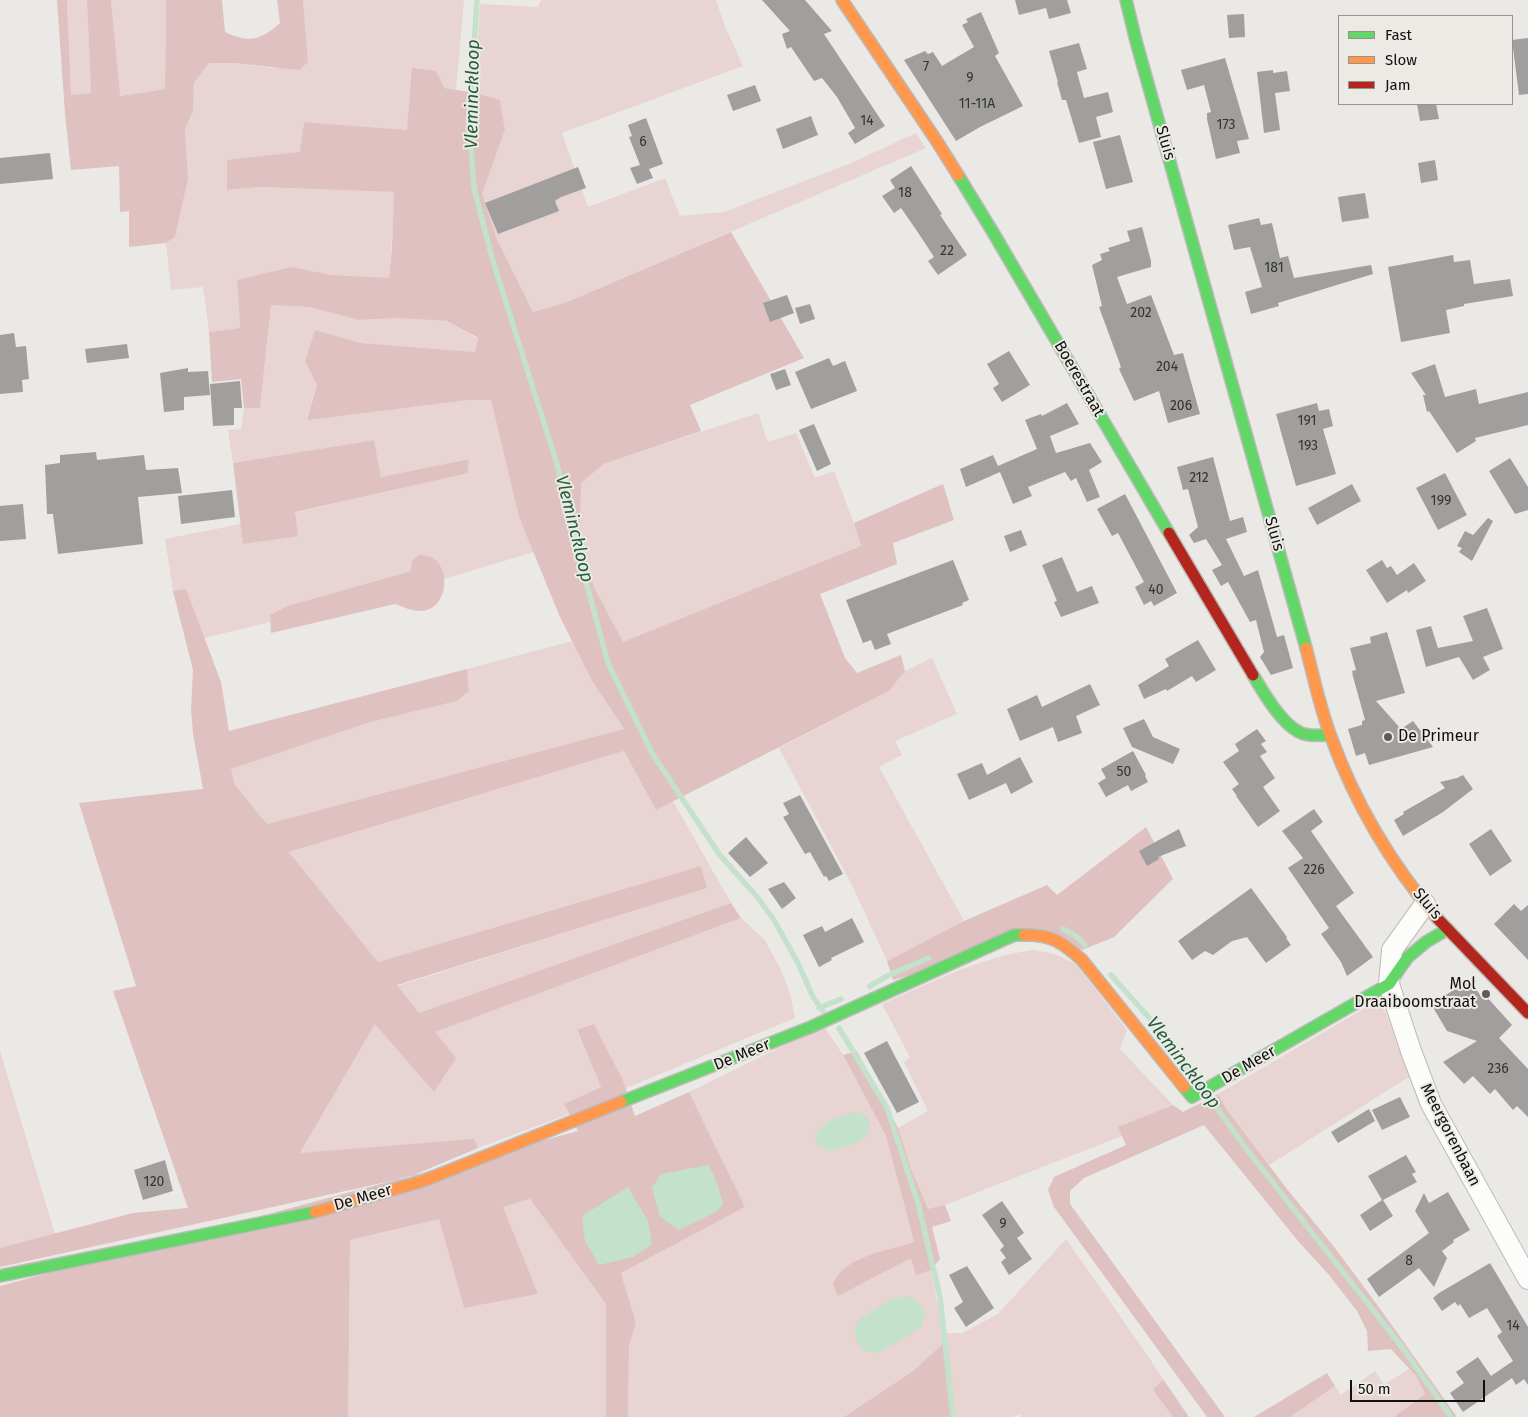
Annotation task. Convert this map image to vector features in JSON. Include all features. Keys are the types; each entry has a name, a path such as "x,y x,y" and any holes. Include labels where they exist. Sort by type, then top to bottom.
{"street":[{"name":"Boerestraat","path":"842,0 936,140 994,234 1258,684 1288,724 1299,732 1313,736 1330,735"},
{"name":"Sluis","path":"1126,0 1330,735 1350,786 1364,813 1396,864 1425,904 1528,1013"},
{"name":"Meergorenbaan","path":"1425,904 1392,950 1389,984 1410,1051 1431,1104 1528,1279"},
{"path":"1389,984 1408,956 1426,942 1448,929"},
{"name":"De Meer","path":"0,1276 320,1211 422,1181 811,1027 1014,935 1041,934 1063,942 1082,960 1192,1097 1389,984"}],"shaded area":[{"path":"57,0 67,0 71,95 91,93 87,0 111,0 120,96 165,89 166,0 222,0 225,32 248,39 266,34 280,23 277,0 303,0 308,62 299,70 234,63 209,63 194,83 193,111 185,129 188,179 175,237 166,243 129,247 129,211 120,212 119,166 71,170"},
{"path":"67,0 87,0 91,93 71,95"},
{"path":"111,0 166,0 165,89 119,96"},
{"path":"303,0 464,0 456,90 444,88 407,130 304,122 301,152 227,190 260,187 395,192 389,279 332,275 291,267 237,280 240,328 209,332 203,287 171,290 166,243 175,237 188,179 185,129 193,111 194,83 209,63 234,63 274,68 308,62"},
{"path":"541,0 716,0 725,26 743,66 562,133 588,207 665,178 680,216 724,212 851,163 916,133 926,148 567,302 533,312 497,239 482,194 505,130 500,101 475,93 480,4 538,7"},
{"path":"412,68 436,71 444,88 475,93 500,100 505,130 482,194 497,239 533,312 567,302 731,232 804,358 690,405 701,431 604,464 581,483 580,531 594,587 623,642 861,546 854,523 943,484 954,520 893,543 897,564 820,594 845,658 857,673 901,655 905,671 889,691 656,810 624,751 289,852 378,962 701,866 707,888 397,985 419,1013 731,903 741,918 435,1032 456,1058 434,1092 375,1024 300,1153 474,1139 478,1148 409,1177 0,1267 0,1248 133,1213 188,1208 113,991 136,986 79,803 203,789 193,734 191,709 193,670 173,591 186,589 221,682 229,731 467,669 469,691 457,701 371,722 231,769 235,785 267,824 624,729 592,681 560,617 519,517 491,400 468,400 307,420 317,385 305,361 315,330 361,343 475,352 478,338 447,321 398,318 359,320 309,307 271,305 260,408 244,408 241,379 212,382 209,332 240,328 237,280 291,267 332,275 389,278 392,247 394,192 260,187 227,190 227,160 300,152 304,122 407,130"},
{"path":"271,305 309,307 359,320 398,318 447,321 478,339 475,352 361,343 315,330 305,361 317,384 307,419 468,400 491,400 519,517 534,552 444,579 442,570 411,571 287,606 270,615 270,622 204,638 186,589 173,591 165,539 241,524 243,544 298,535 294,513 468,472 469,459 381,477 374,440 233,463 228,430 241,429 244,408 260,407"},
{"path":"758,413 768,442 796,433 815,478 834,471 861,546 623,643 594,587 580,531 581,483 604,464"},
{"path":"374,440 381,477 469,459 468,473 295,512 298,536 243,544 233,463"},
{"path":"419,555 431,557 437,562 442,569 444,578 442,596 430,609 418,611 395,604 271,633 270,615 287,606 411,571 412,561"},
{"path":"572,641 592,681 624,729 267,824 235,785 231,769 371,722 457,701 469,691 467,669"},
{"path":"932,658 957,714 895,741 902,755 879,767 964,921 887,961 852,885 779,748 889,691 905,671"},
{"path":"624,751 656,810 673,801 731,903 419,1013 397,986 707,888 701,866 378,962 289,852"},
{"path":"1146,827 1173,879 1114,937 1082,950 1047,933 893,980 887,961 964,921 1047,885 1057,895"},
{"path":"741,918 765,940 780,968 790,993 795,1018 626,1088 594,1024 577,1031 601,1087 564,1104 569,1114 478,1148 300,1153 375,1024 434,1032"},
{"path":"1033,950 1054,954 1076,964 1127,1030 1120,1049 1173,1105 1119,1127 1122,1136 928,1210 911,1169 898,1128 928,1111 904,1062 910,1057 882,1004 994,958"},
{"path":"1372,1004 1381,1006 1386,1013 1409,1077 1269,1165 1227,1110 1218,1094"},
{"path":"594,1024 623,1080 635,1116 689,1092 745,1207 621,1273 636,1323 629,1346 628,1417 606,1417 606,1304 530,1199 503,1207 538,1294 464,1308 439,1219 350,1240 348,1417 0,1417 0,1286 578,1131 564,1104 601,1087 577,1030"},
{"path":"824,1026 843,1055 886,1136 914,1243 857,1259 839,1295 911,1258 917,1274 931,1270 943,1333 962,1333 998,1314 1066,1239 1163,1379 1153,1390 1173,1417 1020,1417 1021,1414 1013,1417 953,1417 945,1343 913,1371 844,1417 628,1417 629,1346 636,1323 621,1273 745,1207 689,1092"},
{"path":"0,1051 55,1234 0,1248"},
{"path":"857,1051 898,1128 911,1169 928,1209 945,1205 951,1221 932,1227 940,1259 931,1270 916,1275 911,1258 838,1296 833,1284 847,1266 868,1256 914,1242 886,1136 843,1055"},
{"path":"1218,1094 1227,1110 1381,1310 1457,1417 1394,1417 1425,1394 1416,1376 1391,1349 1368,1351 1367,1331 1357,1311 1204,1125 1084,1178 1070,1191 1070,1204 1225,1417 1207,1417 1054,1207 1048,1190 1054,1177 1126,1145 1118,1127 1173,1105 1183,1112"},
{"path":"857,1112 866,1116 870,1122 869,1131 866,1136 849,1146 830,1151 817,1145 815,1136 822,1126 845,1114"},
{"path":"709,1165 723,1203 718,1211 679,1230 660,1217 652,1188 661,1174"},
{"path":"628,1187 648,1221 652,1244 633,1257 599,1265 585,1241 582,1216"},
{"path":"530,1199 606,1304 606,1417 348,1417 350,1240 439,1219 464,1308 537,1294 503,1207"},
{"path":"909,1296 920,1304 925,1314 922,1326 878,1353 862,1350 856,1339 855,1326 862,1317 894,1298"},
{"path":"945,1342 953,1417 844,1417 913,1371"},
{"path":"1409,1369 1416,1376 1425,1394 1394,1417 1290,1417 1335,1386 1341,1395 1375,1371 1384,1385"},
{"path":"1327,1373 1335,1386 1290,1417 1254,1417"},
{"path":"1163,1379 1189,1417 1173,1417 1153,1390"}],"building":[{"path":"762,0 805,0 832,31 824,34 885,126 855,144 848,133 855,128 837,97 822,78 814,81 791,47 787,49 782,34 790,31"},
{"path":"1015,0 1067,0 1071,13 1049,19 1046,8 1019,15"},
{"path":"981,12 999,53 995,56 1023,106 956,141 904,60 925,51 928,54 933,52 942,66 974,47 962,25 968,22 966,19"},
{"path":"1244,14 1245,37 1229,38 1227,15"},
{"path":"1528,38 1528,94 1519,95 1513,40"},
{"path":"1079,43 1087,69 1077,72 1084,98 1108,92 1113,112 1096,117 1101,137 1079,143 1066,100 1062,100 1049,51"},
{"path":"1225,58 1249,139 1237,141 1240,153 1216,159 1207,119 1207,113 1211,112 1204,85 1187,90 1181,70"},
{"path":"1273,70 1273,73 1287,71 1290,91 1275,93 1280,130 1264,133 1257,72"},
{"path":"755,85 761,101 733,111 727,95"},
{"path":"1417,105 1436,105 1439,119 1420,121"},
{"path":"811,116 818,135 783,149 776,129"},
{"path":"646,118 663,164 649,169 653,178 637,184 630,168 640,165 629,137 632,136 628,125"},
{"path":"1120,135 1133,182 1106,189 1093,142"},
{"path":"50,153 53,179 0,184 0,158"},
{"path":"1435,160 1438,180 1421,183 1418,163"},
{"path":"911,166 942,214 940,215 967,255 938,275 928,261 934,257 901,208 894,213 882,196 895,188 890,180"},
{"path":"578,167 586,188 555,201 559,211 498,234 485,203"},
{"path":"1365,193 1369,218 1342,222 1338,197"},
{"path":"1259,218 1261,225 1272,223 1280,258 1288,256 1294,278 1371,265 1373,274 1278,303 1279,306 1251,314 1245,292 1262,287 1250,247 1234,250 1228,225"},
{"path":"1142,227 1151,267 1117,277 1127,304 1151,295 1174,355 1183,353 1200,414 1168,423 1159,391 1134,401 1119,369 1121,367 1099,307 1102,306 1092,265 1102,260 1100,254 1110,251 1108,248 1130,241 1127,231"},
{"path":"1453,255 1454,262 1470,260 1474,284 1510,279 1513,296 1464,304 1464,306 1446,310 1450,333 1401,342 1388,267"},
{"path":"787,295 794,313 770,322 763,303"},
{"path":"810,304 815,319 800,324 795,308"},
{"path":"14,333 16,347 26,346 29,379 22,380 23,392 0,394 0,335"},
{"path":"127,344 129,358 87,363 85,349"},
{"path":"1009,351 1030,385 1002,402 993,388 999,384 987,364"},
{"path":"829,358 833,366 845,361 857,391 811,409 795,372"},
{"path":"1435,364 1445,397 1476,389 1479,404 1528,392 1528,425 1475,438 1476,441 1457,453 1429,411 1427,412 1423,395 1426,395 1411,373"},
{"path":"188,368 188,372 208,371 210,395 184,397 184,410 164,412 160,373"},
{"path":"785,369 791,385 776,390 770,374"},
{"path":"240,381 242,408 234,408 234,425 213,426 210,384"},
{"path":"1067,403 1079,424 1050,436 1056,453 1090,443 1102,462 1089,470 1100,497 1087,502 1076,478 1071,481 1065,472 1028,487 1032,496 1013,504 1000,472 966,487 960,469 993,455 998,466 1037,449 1025,420 1041,414 1042,416"},
{"path":"1317,403 1319,411 1329,409 1333,426 1323,429 1336,474 1296,486 1276,414"},
{"path":"814,424 831,464 817,471 799,430"},
{"path":"96,452 97,460 144,455 146,470 178,468 182,493 138,497 143,544 58,554 53,514 47,514 45,465 60,463 60,455"},
{"path":"1213,457 1230,521 1243,517 1247,532 1226,539 1244,576 1258,570 1277,637 1284,635 1293,668 1271,675 1260,657 1264,652 1256,620 1250,622 1228,582 1221,586 1212,570 1222,565 1206,539 1194,543 1189,535 1198,527 1188,489 1183,490 1177,467"},
{"path":"1510,458 1528,487 1528,510 1515,514 1489,471"},
{"path":"1445,473 1467,515 1438,530 1416,488"},
{"path":"1352,484 1361,501 1317,525 1308,508"},
{"path":"232,490 235,517 181,524 178,496"},
{"path":"1125,494 1177,593 1154,606 1151,601 1144,605 1135,587 1144,582 1118,533 1112,536 1097,509"},
{"path":"23,504 26,539 0,541 0,506"},
{"path":"1488,518 1493,521 1472,561 1459,552 1462,548 1457,546 1465,531 1473,535"},
{"path":"1021,530 1027,545 1010,552 1004,536"},
{"path":"1062,557 1077,592 1092,586 1099,603 1061,617 1054,602 1057,601 1042,565"},
{"path":"953,560 969,600 962,603 963,605 887,634 891,644 875,650 871,640 863,643 846,600"},
{"path":"1382,560 1387,568 1391,566 1397,575 1414,563 1426,581 1408,593 1407,590 1387,603 1366,570"},
{"path":"1487,608 1503,649 1483,657 1490,670 1473,680 1459,657 1426,667 1416,630 1431,626 1438,648 1473,641 1463,616"},
{"path":"1387,632 1405,693 1376,701 1401,729 1413,721 1433,747 1369,765 1365,753 1356,756 1348,729 1362,725 1362,721 1365,720 1352,673 1353,675 1352,671 1356,670 1350,648 1371,643 1370,637"},
{"path":"1198,640 1216,670 1196,682 1192,676 1167,691 1166,689 1144,699 1138,685 1169,666 1165,659"},
{"path":"1090,684 1100,705 1076,716 1082,733 1058,742 1053,727 1020,741 1007,709 1037,695 1042,707"},
{"path":"1144,719 1153,737 1180,749 1173,764 1132,747 1123,728"},
{"path":"1257,729 1266,741 1261,744 1267,752 1260,756 1275,778 1263,787 1280,811 1258,827 1232,789 1239,784 1223,762 1239,751 1235,744"},
{"path":"1133,751 1148,782 1131,791 1128,785 1106,797 1098,783 1106,778 1101,769"},
{"path":"1020,757 1033,782 1011,794 1006,783 969,800 957,774 982,763 987,775"},
{"path":"1463,775 1473,789 1443,812 1403,836 1394,820 1404,814 1403,812 1445,788 1440,782"},
{"path":"800,795 843,874 829,881 826,876 824,877 810,852 805,854 783,817 789,814 783,803"},
{"path":"1314,809 1323,822 1311,831 1354,893 1336,906 1373,957 1347,976 1341,962 1321,934 1329,928 1288,868 1303,858 1282,831"},
{"path":"1179,829 1186,846 1158,857 1159,859 1147,866 1139,851"},
{"path":"1491,829 1512,861 1490,876 1469,844"},
{"path":"746,837 768,863 750,877 728,853"},
{"path":"784,882 796,898 782,909 768,889"},
{"path":"1251,888 1291,945 1266,963 1247,937 1232,941 1213,955 1205,951 1192,960 1178,941"},
{"path":"1514,904 1521,911 1528,905 1528,960 1494,924"},
{"path":"852,918 864,942 831,958 832,960 819,967 803,935 822,926 825,932"},
{"path":"1470,980 1482,998 1486,996 1512,1025 1499,1038 1528,1069 1528,1117 1517,1106 1513,1110 1495,1089 1490,1094 1473,1076 1464,1084 1443,1062 1477,1041 1447,1031 1431,1004"},
{"path":"887,1041 919,1102 897,1113 864,1053"},
{"path":"1400,1097 1410,1117 1382,1130 1372,1110"},
{"path":"1369,1109 1375,1121 1338,1143 1331,1132"},
{"path":"1406,1155 1416,1172 1412,1174 1417,1182 1383,1200 1393,1216 1370,1231 1360,1215 1382,1200 1368,1176"},
{"path":"165,1160 173,1191 143,1200 134,1170"},
{"path":"1448,1192 1470,1230 1453,1240 1454,1242 1442,1251 1447,1258 1434,1287 1419,1268 1379,1297 1367,1279 1429,1233 1415,1211 1424,1193 1429,1203"},
{"path":"1002,1201 1024,1233 1017,1238 1032,1259 1009,1275 1001,1262 1006,1258 1000,1250 1004,1246 982,1215"},
{"path":"1490,1263 1528,1327 1528,1385 1524,1379 1516,1385 1512,1378 1463,1412 1450,1393 1464,1383 1456,1372 1478,1357 1491,1376 1513,1361 1497,1336 1502,1332 1487,1308 1469,1318 1460,1304 1458,1306 1455,1302 1442,1311 1433,1298"},
{"path":"967,1266 994,1308 966,1327 954,1308 963,1302 949,1275"}],"waterway":[{"name":"Vleminckloop","path":"477,0 469,119 474,188 492,258 557,464 579,556 608,663 652,753 719,854 758,898 774,920 798,963 813,997 823,1011"},
{"name":"Vleminckloop","path":"1063,929 1076,936 1085,945"},
{"name":"Vleminckloop","path":"870,986 889,975 929,958"},
{"name":"Vleminckloop","path":"1111,975 1152,1021 1200,1084"},
{"name":"Vleminckloop","path":"819,1008 841,999"},
{"path":"839,1028 887,1108 918,1203 940,1297 953,1417"},
{"name":"Vleminckloop","path":"1208,1096 1248,1151 1402,1347 1451,1417"}],"traffic: fast":[{"path":"1126,0 1306,648"},
{"path":"958,175 1169,533"},
{"path":"1253,675 1273,706 1292,728 1306,735 1330,735"},
{"path":"1184,1087 1192,1097 1389,984 1408,957 1426,942 1448,929"},
{"path":"621,1102 811,1027 1014,935 1024,935"},
{"path":"0,1276 315,1212"}],"traffic: slow":[{"path":"842,0 958,175"},
{"path":"1306,648 1327,726 1351,786 1376,832 1404,876 1437,918"},
{"path":"1024,935 1042,936 1056,941 1082,960 1184,1087"},
{"path":"315,1212 423,1181 621,1102"}],"traffic: jam":[{"path":"1169,533 1253,675"},
{"path":"1437,918 1528,1013"}],"place":[{"name":"De Primeur","path":"1388,737"},
{"name":"Mol Draaiboomstraat","path":"1486,994"}]}
